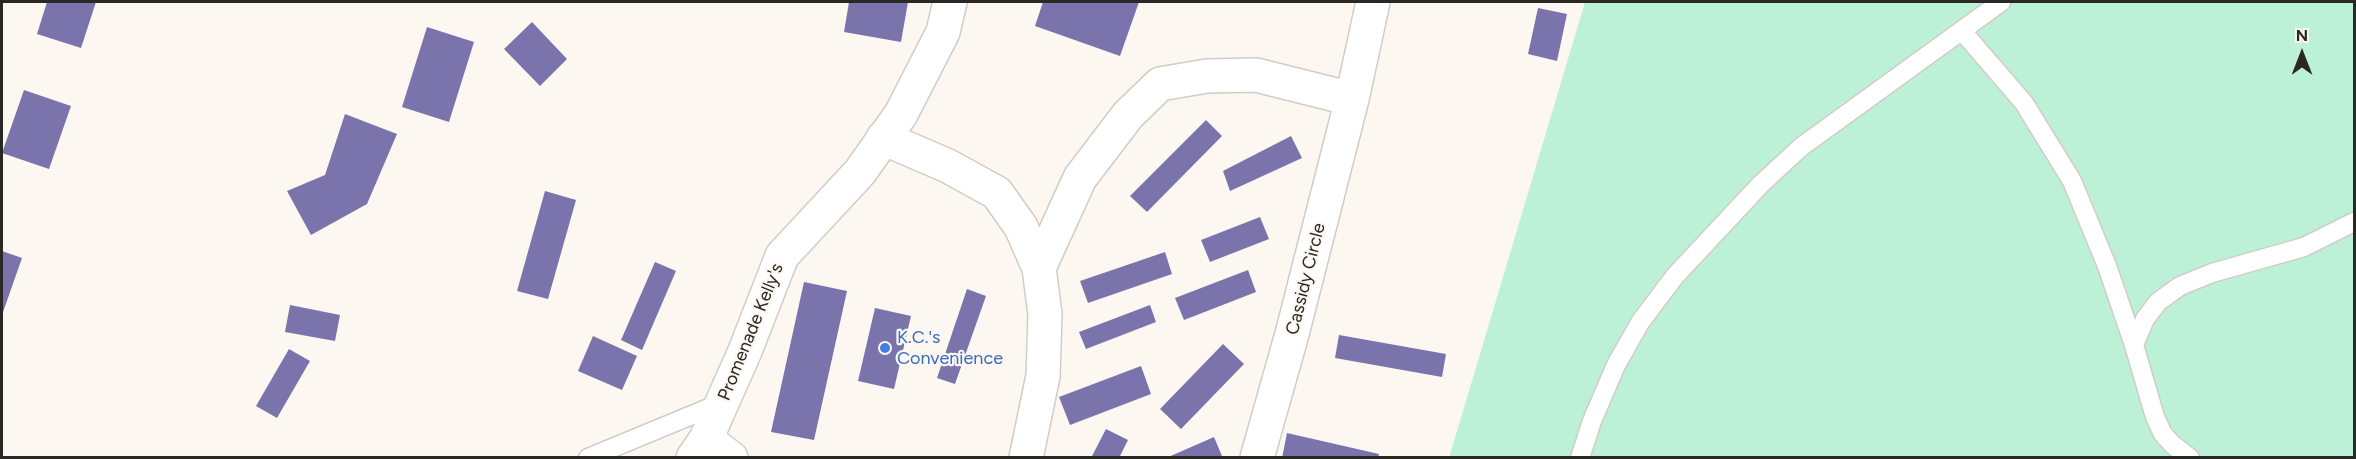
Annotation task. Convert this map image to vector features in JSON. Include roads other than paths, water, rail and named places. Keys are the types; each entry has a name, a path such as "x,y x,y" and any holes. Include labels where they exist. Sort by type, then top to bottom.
{"street":[{"name":"Promenade Kelly's","path":"710,451 723,402 782,256 860,171 901,114 943,32 950,2"},
{"name":"Cassidy Circle","path":"1257,458 1292,334 1352,99 1373,2"},
{"path":"1040,268 1080,178 1128,115 1160,84 1207,76 1256,75 1352,99"},
{"path":"883,138 948,165 997,193 1021,227 1040,268 1045,314 1043,376 1026,458"}],"lane":[{"path":"1580,458 1592,421 1616,365 1641,321 1675,276 1761,184 1801,147 2001,2"},
{"path":"1962,31 2024,104 2072,181 2107,266 2163,434 2190,458"},
{"path":"2134,345 2145,319 2158,302 2180,286 2212,273 2304,247 2355,222"},
{"path":"588,458 723,402"}],"place":[{"name":"K.C.'s Convenience","path":"885,348"}]}
